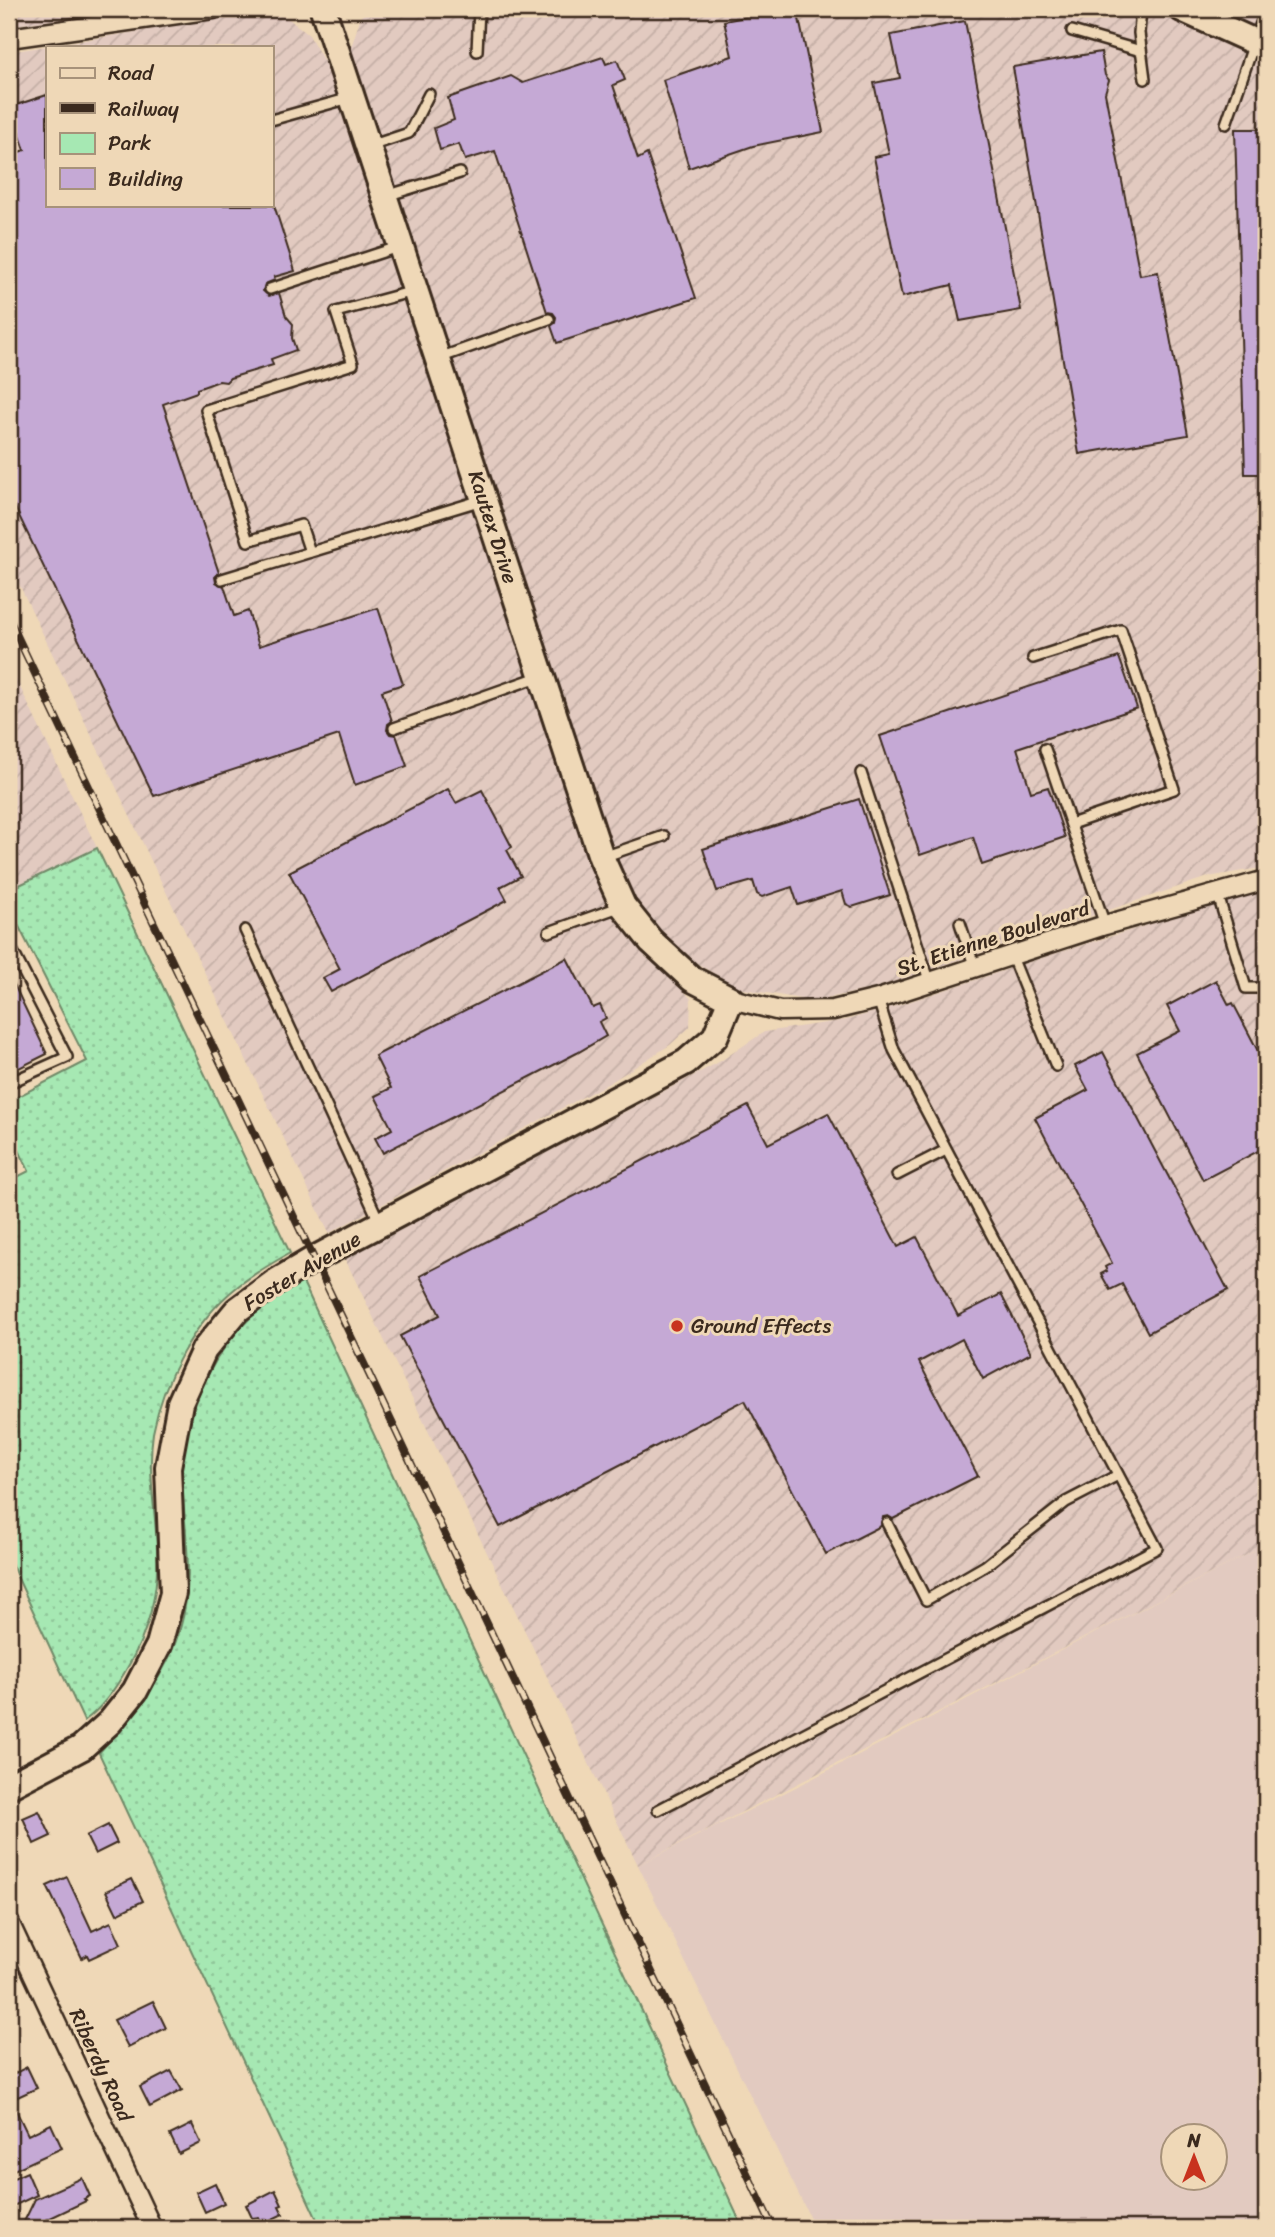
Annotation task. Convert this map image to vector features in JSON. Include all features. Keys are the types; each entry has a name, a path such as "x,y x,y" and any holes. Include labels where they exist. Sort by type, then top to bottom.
{"street":[{"path":"9,38 104,16 213,9"},
{"name":"Kautex Drive","path":"323,9 601,858 623,905 651,941 692,979 731,999"},
{"path":"1182,9 1261,45"},
{"name":"St. Etienne Boulevard","path":"731,999 780,1011 833,1010 930,983 1105,925 1266,880"},
{"name":"Foster Avenue","path":"9,1786 81,1748 110,1722 135,1691 159,1645 173,1593 169,1466 180,1403 204,1350 237,1310 275,1282 686,1062 715,1037 731,999"},
{"name":"Riberdy Road","path":"9,1922 152,2228"}],"lane":[{"path":"477,51 479,9"},
{"path":"1141,9 1139,33 1145,79"},
{"path":"1226,124 1261,45 1266,9"},
{"path":"1072,31 1141,51"},
{"path":"368,146 409,133 429,94"},
{"path":"273,119 352,98"},
{"path":"384,196 460,173"},
{"path":"270,289 401,246"},
{"path":"310,552 301,525 248,541 206,410 353,364 335,312 416,290"},
{"path":"438,358 549,319"},
{"path":"222,579 484,499"},
{"path":"1033,658 1121,629 1174,789 1071,824"},
{"path":"394,728 542,676"},
{"path":"1045,749 1105,925"},
{"path":"861,773 930,983"},
{"path":"601,858 664,836"},
{"path":"1217,892 1246,988 1266,988"},
{"path":"549,932 623,905"},
{"path":"960,923 975,968"},
{"path":"245,930 380,1225"},
{"path":"9,944 68,1057 9,1083"},
{"path":"1012,957 1056,1066"},
{"path":"658,1810 1157,1548 894,1050 878,999"},
{"path":"897,1175 946,1150"},
{"path":"887,1523 926,1600 985,1566 1066,1502 1118,1475"}],"shaded area":[{"path":"9,9 129,9 9,26"},
{"path":"371,9 1151,9 1266,57 1266,867 1208,877 872,989 813,1001 738,988 671,948 623,883 350,51 361,16"},
{"path":"1209,9 1266,9 1266,34"},
{"path":"267,11 289,19 309,35 335,81 589,858 617,919 646,957 674,979 691,999 690,1027 670,1045 611,1082 329,1233 9,563 9,52 46,46 46,206 273,206 273,46 47,46"},
{"path":"9,664 97,848 9,890"},
{"name":"Ground Effects","path":"1266,892 1266,1545 638,1865 345,1259 719,1062 764,1032 846,1020 1248,894"},
{"path":"1266,1545 1266,2228 815,2228 638,1865 796,1787"}],"green space":[{"path":"97,848 290,1253 249,1278 221,1301 194,1334 173,1372 158,1413 151,1448 157,1565 152,1608 143,1636 121,1679 104,1702 84,1721 9,1559 9,1181 29,1171 9,1129 9,1101 87,1061 14,917 9,918 9,890"},
{"path":"302,1280 743,2228 321,2228 99,1753 147,1696 166,1664 180,1629 185,1607 188,1566 182,1460 190,1423 206,1378 217,1358 246,1322 281,1293"}],"building":[{"path":"797,9 823,132 753,146 689,168 663,80 732,56 724,21"},
{"path":"965,21 1021,310 960,321 952,285 902,297 874,157 889,154 874,83 900,78 891,35"},
{"path":"1101,52 1105,75 1109,80 1105,93 1140,275 1158,272 1188,435 1079,454 1013,67"},
{"path":"603,57 606,64 617,60 625,80 613,85 638,159 647,154 696,298 557,343 551,326 556,317 547,312 495,151 465,160 459,144 440,150 434,128 454,120 448,98 511,76 523,83"},
{"path":"46,95 46,206 274,205 295,271 274,277 275,280 265,284 263,291 269,296 279,293 286,316 293,324 292,338 296,350 271,359 273,365 230,378 226,382 219,381 163,404 219,573 215,577 216,582 224,586 234,616 248,611 259,646 378,608 403,684 382,691 392,721 387,730 396,735 407,766 355,785 339,735 154,796 9,495 9,155 25,150 10,107"},
{"path":"1235,129 1266,129 1266,474 1245,474"},
{"path":"1119,657 1137,708 1017,748 1031,792 1048,787 1065,837 982,865 973,837 920,855 880,736"},
{"path":"448,789 456,803 482,790 512,847 507,850 521,876 500,887 507,900 331,992 323,978 340,969 289,872"},
{"path":"859,799 890,895 852,907 846,904 842,891 798,905 792,887 762,897 757,894 753,881 717,891 703,849"},
{"path":"567,958 593,1008 600,1005 606,1018 599,1022 606,1036 383,1153 375,1138 392,1129 375,1096 391,1088 375,1056"},
{"path":"9,974 47,1054 9,1073"},
{"path":"1216,980 1229,1005 1233,1003 1258,1051 1266,1046 1266,1147 1203,1180 1137,1053 1180,1031 1167,1006"},
{"path":"1103,1052 1228,1290 1148,1333 1122,1284 1110,1290 1101,1274 1107,1271 1105,1267 1112,1263 1035,1118 1088,1090 1075,1066"},
{"name":"Ground Effects","path":"748,1106 768,1144 828,1113 898,1247 917,1237 958,1316 1001,1294 1031,1353 983,1379 962,1339 919,1362 978,1476 893,1519 883,1517 881,1526 826,1554 745,1400 500,1527 400,1336 440,1315 420,1276"},
{"path":"39,1811 51,1836 34,1844 23,1818"},
{"path":"108,1825 117,1843 95,1854 86,1836"},
{"path":"67,1877 92,1931 111,1922 121,1944 89,1959 87,1955 82,1958 47,1886"},
{"path":"132,1879 143,1901 117,1914 106,1891"},
{"path":"153,2001 166,2028 128,2047 114,2020"},
{"path":"27,2067 37,2088 11,2100 28,2135 51,2124 62,2148 14,2170 9,2159 9,2076"},
{"path":"171,2071 182,2090 150,2107 140,2087"},
{"path":"192,2124 201,2143 179,2154 170,2135"},
{"path":"27,2172 37,2195 9,2208 9,2180"},
{"path":"82,2178 90,2196 84,2199 86,2201 46,2220 50,2228 21,2228 35,2199"},
{"path":"215,2183 224,2203 205,2212 196,2192"},
{"path":"275,2190 283,2214 262,2224 259,2217 252,2218 246,2205"}],"railway":[{"path":"9,619 773,2228"}],"place":[{"name":"Ground Effects","path":"677,1326"}]}
